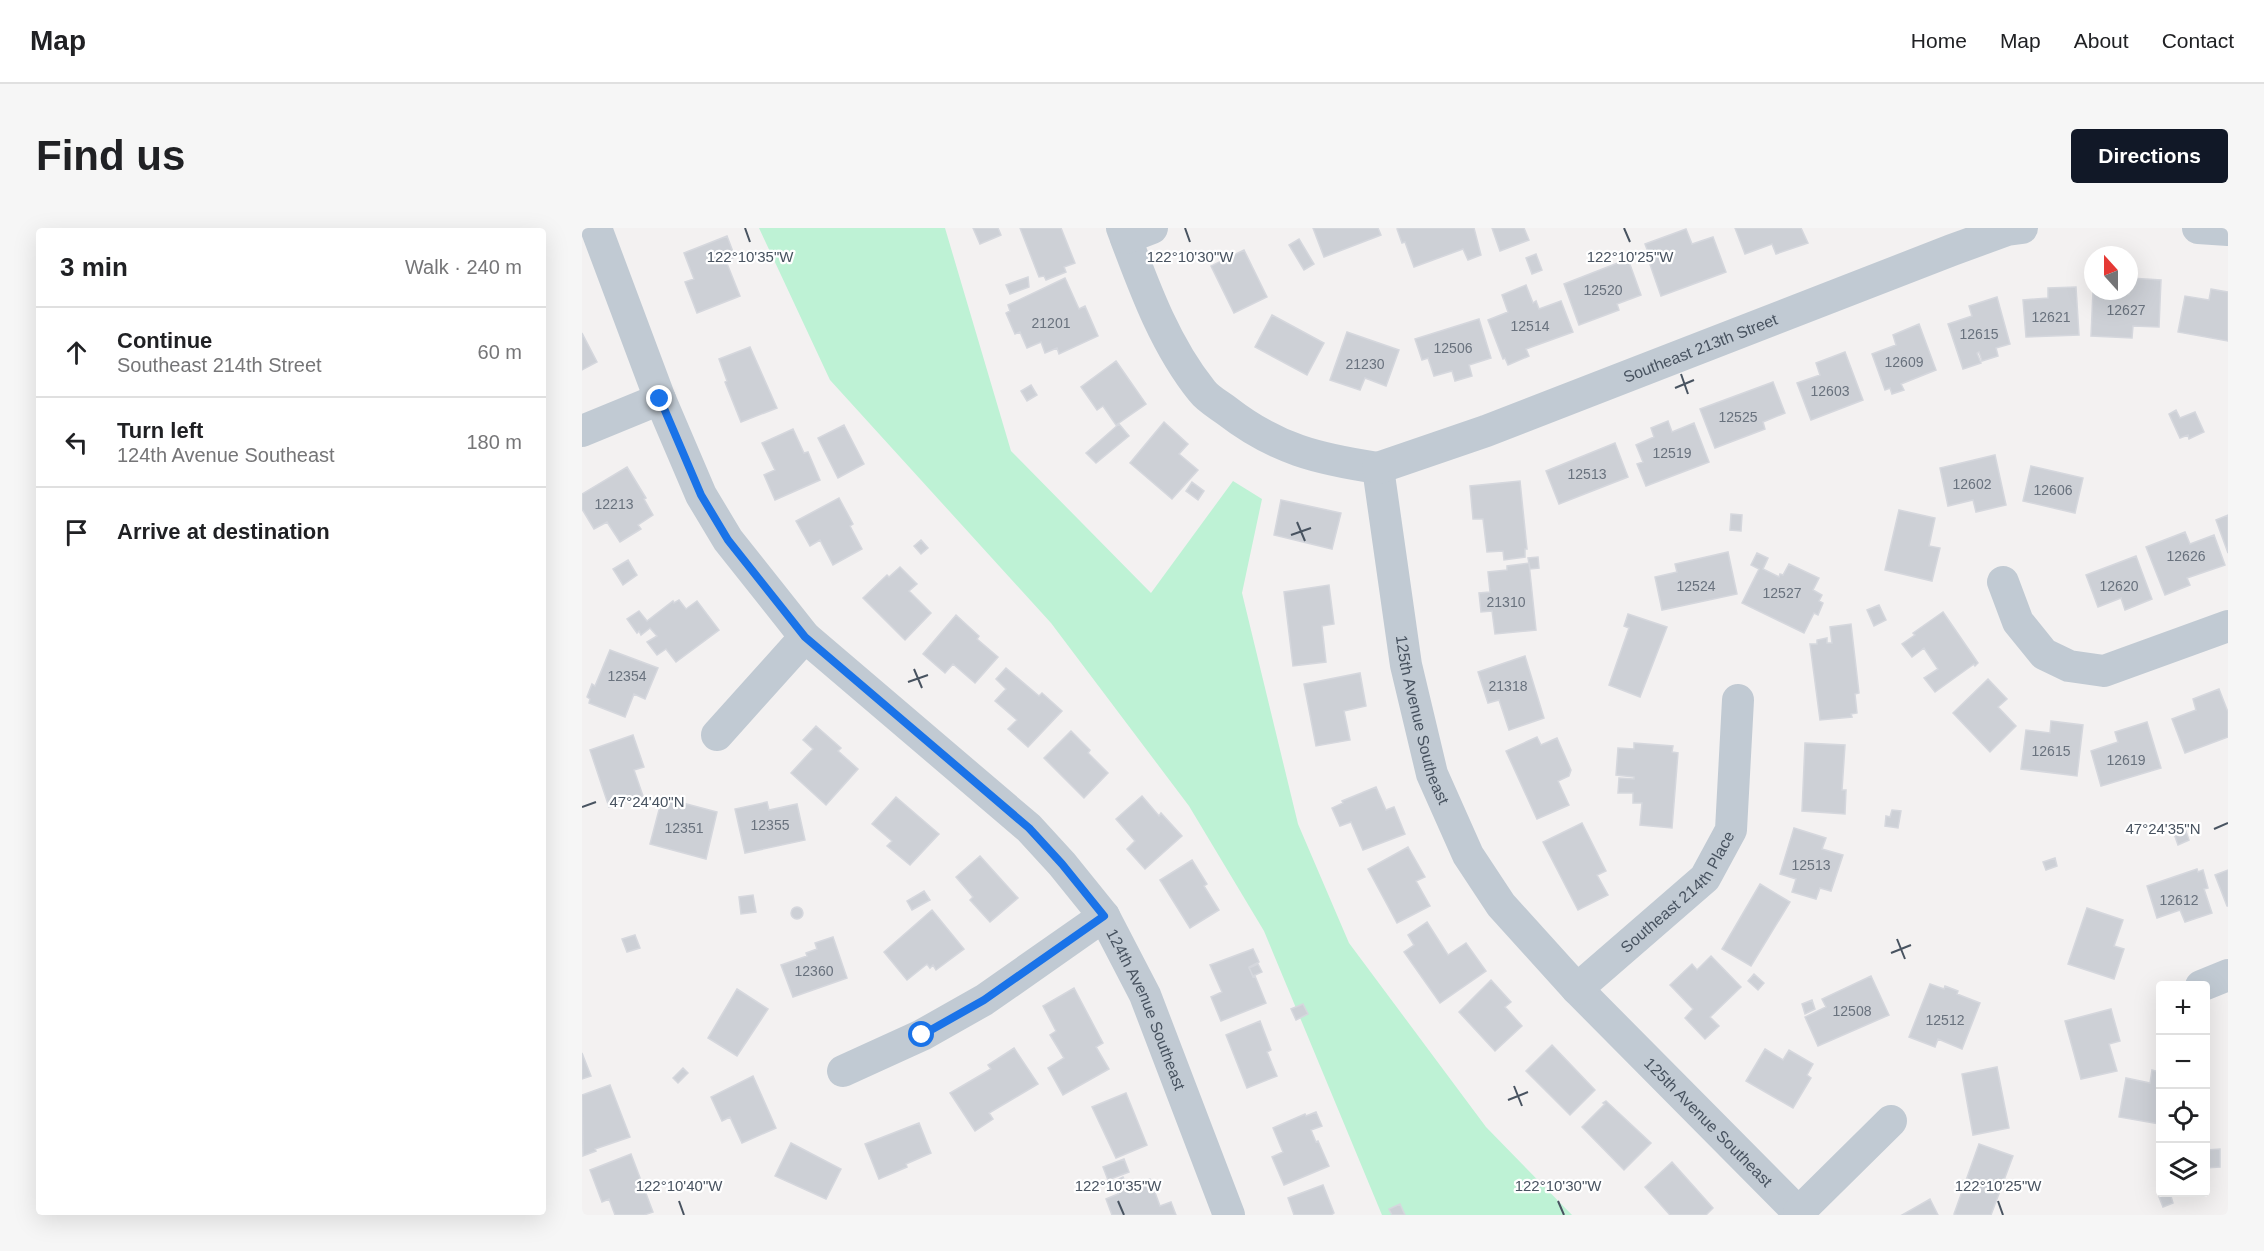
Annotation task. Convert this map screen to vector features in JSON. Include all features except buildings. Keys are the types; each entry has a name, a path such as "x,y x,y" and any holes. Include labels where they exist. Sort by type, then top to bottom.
{"street":[{"name":"124th Avenue Southeast","path":"596,228 660,399 701,495 728,540 805,637 1029,828 1104,916 1145,995 1229,1215"},
{"name":"Southeast 213th Street","path":"1378,468 1486,431 1963,246 2007,230 2022,228"},
{"path":"2198,228 2228,230"},
{"path":"1133,231 1170,344 1203,393 1251,429 1294,450 1335,462 1378,468"},
{"path":"582,431 660,399"},
{"name":"125th Avenue Southeast","path":"1378,468 1406,665 1432,774 1468,855 1501,905 1577,989 1800,1214"},
{"path":"2003,582 2018,622 2044,654 2069,666 2104,671 2228,626"},
{"path":"717,735 805,637"},
{"name":"Southeast 214th Place","path":"1577,989 1706,878 1731,830 1738,700"},
{"path":"843,1071 922,1035 984,1000 1104,916"},
{"path":"2210,982 2228,975"},
{"path":"1800,1214 1891,1121"}],"green space":[{"path":"759,228 945,228 1011,451 1151,593 1233,481 1262,499 1242,593 1298,824 1349,943 1486,1127 1572,1215 1382,1215 1264,931 1189,806 1051,623 830,380"}],"route":[{"path":"660,399 701,495 728,540 805,637 1029,828 1104,916 984,1000 922,1035"}]}
